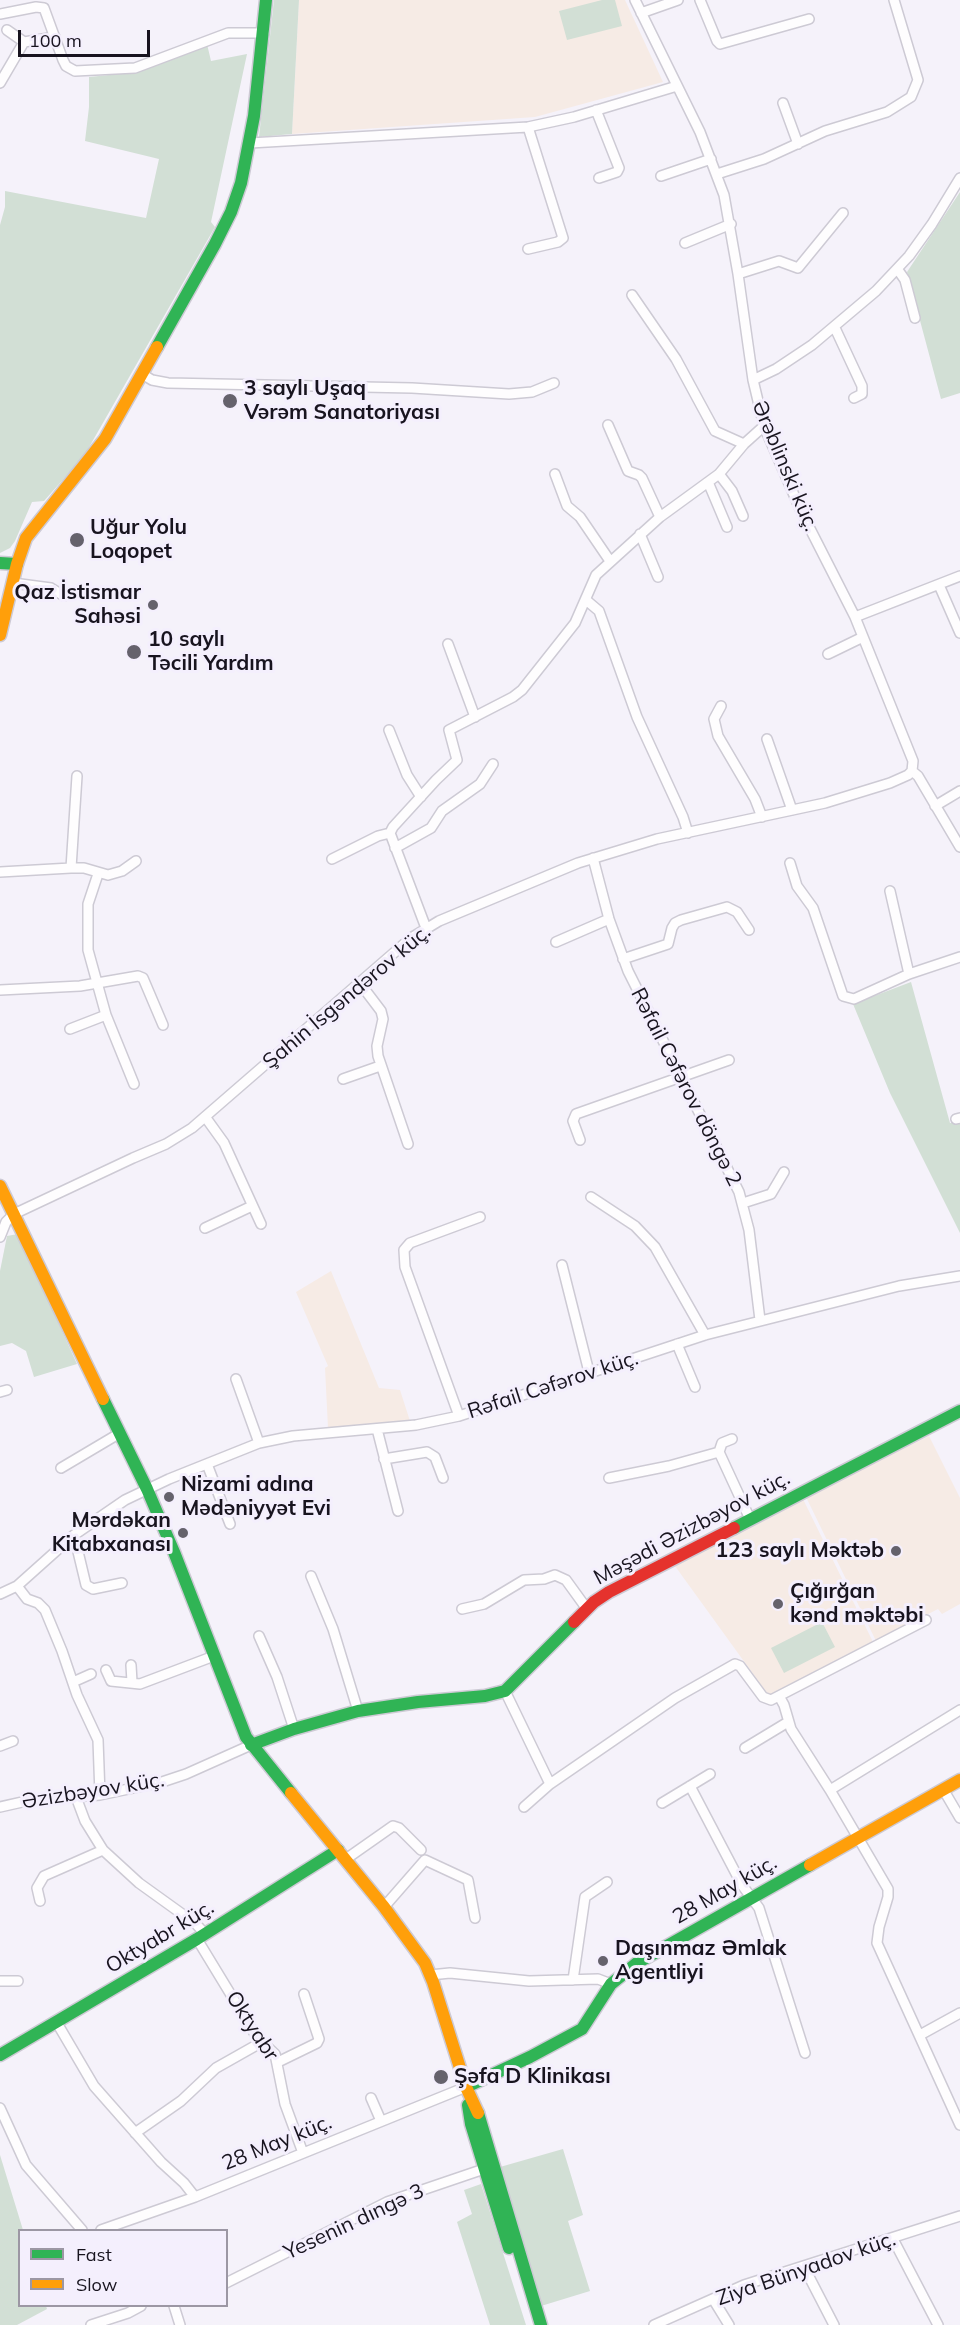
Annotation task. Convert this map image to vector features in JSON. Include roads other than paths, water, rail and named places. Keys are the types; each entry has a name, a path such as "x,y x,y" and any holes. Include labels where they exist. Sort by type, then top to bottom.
{"main road":[{"path":"0,635 17,564 31,530 96,452 224,226 241,183 250,143 266,0"},
{"path":"0,563 17,564"},
{"path":"0,1186 167,1533 251,1745 384,1907 420,1954 430,1975 466,2087 480,2120 541,2325"},
{"name":"Məşədi Əzizbəyov küç.","path":"505,1691 587,1609 609,1592 960,1411"},
{"path":"251,1745 358,1711 418,1702 485,1696 505,1691"},
{"name":"28 May küç.","path":"466,2087 582,2029 611,1984 637,1963 960,1779"},
{"name":"Oktyabr küç.","path":"0,2054 342,1855"},
{"path":"466,2087 471,2124 532,2325"}],"street":[{"name":"Ərəblinski küç.","path":"635,0 717,174 731,224 753,380 764,426 796,501 855,617 913,761 912,771 918,776 960,847"},
{"path":"641,13 678,0"},
{"path":"700,0 720,44 809,19"},
{"path":"717,174 764,159 825,131 886,112 910,97 918,80 894,0"},
{"path":"0,14 36,7 44,8 66,66 75,71 135,68 228,33 264,33"},
{"path":"8,30 24,42 55,37"},
{"path":"0,83 24,42"},
{"path":"250,143 528,128 677,86"},
{"path":"783,103 798,144"},
{"path":"596,110 619,168 617,172 598,178"},
{"path":"528,128 563,238 558,242 528,249"},
{"path":"661,176 711,159"},
{"path":"753,380 784,364 835,328 898,270 932,224 960,178"},
{"path":"738,274 779,261 794,268 802,266 843,213"},
{"path":"685,243 731,224"},
{"path":"898,270 905,280 915,318"},
{"path":"632,295 676,359 715,430 744,444"},
{"path":"835,328 862,386 862,394 854,398"},
{"path":"142,374 152,380 168,383 412,388 509,394 532,392 554,383"},
{"path":"608,425 628,471 642,478 660,517"},
{"path":"332,859 378,836 390,833 457,760 449,730 513,697 531,681 575,623 591,584 610,561 660,517 718,474 744,444 764,426"},
{"path":"555,474 567,506 580,517 610,561"},
{"path":"718,474 732,491 743,516"},
{"path":"708,482 727,527"},
{"path":"640,534 658,577"},
{"path":"855,617 960,576"},
{"path":"13,583 51,588 64,596"},
{"path":"939,585 960,633"},
{"path":"586,600 599,611 637,717 683,817 688,833"},
{"path":"828,654 863,637"},
{"path":"448,644 475,717"},
{"path":"721,706 714,718 718,736 755,799 762,817"},
{"path":"389,730 407,775 421,797"},
{"path":"767,739 792,810"},
{"path":"395,848 431,828 442,811 480,784 493,764"},
{"name":"Şahin İsgəndərov küç.","path":"14,1214 182,1136 206,1118 359,982 426,928 558,870 593,858 643,843 864,792 903,778 912,771"},
{"path":"71,868 77,776"},
{"path":"935,806 960,791"},
{"path":"390,833 426,928"},
{"name":"Rəfail Cəfərov döngə 2","path":"593,858 609,919 623,959 735,1180 743,1203 753,1250 760,1320"},
{"path":"0,872 84,868 98,874 115,874 136,861"},
{"path":"790,863 797,886 813,908 843,996 854,999 909,974 960,957"},
{"path":"98,874 89,896 86,930 88,950 106,1015 134,1084"},
{"path":"890,891 909,974"},
{"path":"623,959 668,944 672,928 681,920 727,907 737,912 749,930"},
{"path":"556,942 609,919"},
{"path":"0,990 96,984 138,976 142,978 163,1025"},
{"path":"359,982 381,1011 383,1019 377,1046 380,1066 408,1144"},
{"path":"70,1029 106,1015"},
{"path":"580,1140 573,1121 576,1114 729,1060"},
{"path":"343,1078 380,1066"},
{"path":"206,1118 224,1143 261,1224"},
{"path":"743,1203 771,1194 784,1172"},
{"path":"591,1197 635,1226 656,1247 705,1335"},
{"path":"205,1228 252,1206"},
{"path":"0,1237 6,1222 14,1214"},
{"path":"459,1416 405,1267 404,1250 410,1243 480,1217"},
{"path":"562,1265 589,1372"},
{"name":"Rəfail Cəfərov küç.","path":"0,1594 17,1586 74,1535 119,1503 147,1489 259,1443 293,1436 377,1429 459,1416 705,1335 899,1286 960,1276"},
{"path":"677,1344 695,1387"},
{"path":"236,1379 259,1443"},
{"path":"377,1429 398,1511"},
{"path":"61,1468 120,1433"},
{"path":"732,1439 722,1443 718,1452 750,1518"},
{"path":"384,1459 428,1452 435,1456 443,1478"},
{"path":"609,1479 669,1466 718,1452"},
{"path":"207,1464 230,1524"},
{"path":"74,1535 86,1585 93,1589 122,1583"},
{"path":"462,1609 484,1604 524,1580 544,1579 555,1575 566,1580 587,1609"},
{"path":"311,1576 333,1629 358,1711"},
{"path":"17,1586 27,1599 38,1603 45,1610 98,1740 100,1795"},
{"path":"524,1807 550,1784 675,1698 735,1664 740,1666 763,1697 771,1700 926,1620"},
{"path":"259,1636 277,1677 294,1730"},
{"path":"106,1670 111,1681 140,1684 214,1656"},
{"path":"131,1665 132,1682"},
{"path":"73,1682 91,1674"},
{"path":"505,1691 550,1784"},
{"path":"779,1696 788,1722 888,1889 877,1943 959,2122"},
{"path":"830,1790 960,1710"},
{"path":"746,1748 788,1722"},
{"path":"0,1746 13,1741"},
{"name":"Əzizbəyov küç.","path":"0,1807 31,1800 100,1795 173,1779 251,1745"},
{"path":"662,1803 710,1774"},
{"path":"690,1786 742,1885 762,1913 805,2053"},
{"path":"943,1789 960,1818"},
{"name":"Oktyabr","path":"76,1797 85,1821 104,1850 139,1882 196,1924 249,2026 275,2054 285,2104 303,2152"},
{"path":"342,1855 393,1826 399,1828 421,1850"},
{"path":"40,1901 37,1888 44,1876 104,1850"},
{"path":"384,1907 425,1860 468,1880 475,1918"},
{"path":"573,1980 585,1897 607,1882"},
{"path":"430,1975 450,1973 529,1981 598,1979 611,1984"},
{"path":"0,1981 18,1980"},
{"path":"278,2062 317,2043 319,2039 304,1994"},
{"path":"920,2035 960,2013"},
{"path":"57,2022 94,2086 161,2162 184,2183 195,2198"},
{"path":"135,2133 181,2101 216,2068 262,2042"},
{"name":"28 May küç.","path":"104,2229 195,2198 466,2087"},
{"path":"371,2098 381,2121"},
{"path":"0,2108 26,2165 80,2229"},
{"name":"Yesenin dıngə 3","path":"228,2282 387,2202 484,2169"},
{"name":"Ziya Bünyadov küç.","path":"654,2325 744,2286 960,2216"},
{"path":"893,2239 938,2325"},
{"path":"804,2267 834,2325"},
{"path":"713,2299 729,2325"},
{"path":"91,2325 139,2307"},
{"path":"174,2307 180,2325"}],"place":[{"name":"3 saylı Uşaq Vərəm Sanatoriyası","path":"230,401"},
{"name":"Uğur Yolu Loqopet","path":"77,540"},
{"name":"Qaz İstismar Sahəsi","path":"153,605"},
{"name":"10 saylı Təcili Yardım","path":"134,652"},
{"name":"Nizami adına Mədəniyyət Evi","path":"169,1497"},
{"name":"Mərdəkan Kitabxanası","path":"183,1533"},
{"name":"123 saylı Məktəb","path":"896,1551"},
{"name":"Çığırğan kənd məktəbi","path":"778,1604"},
{"name":"Daşınmaz Əmlak Agentliyi","path":"603,1961"},
{"name":"Şəfa D Klinikası","path":"441,2077"}]}
